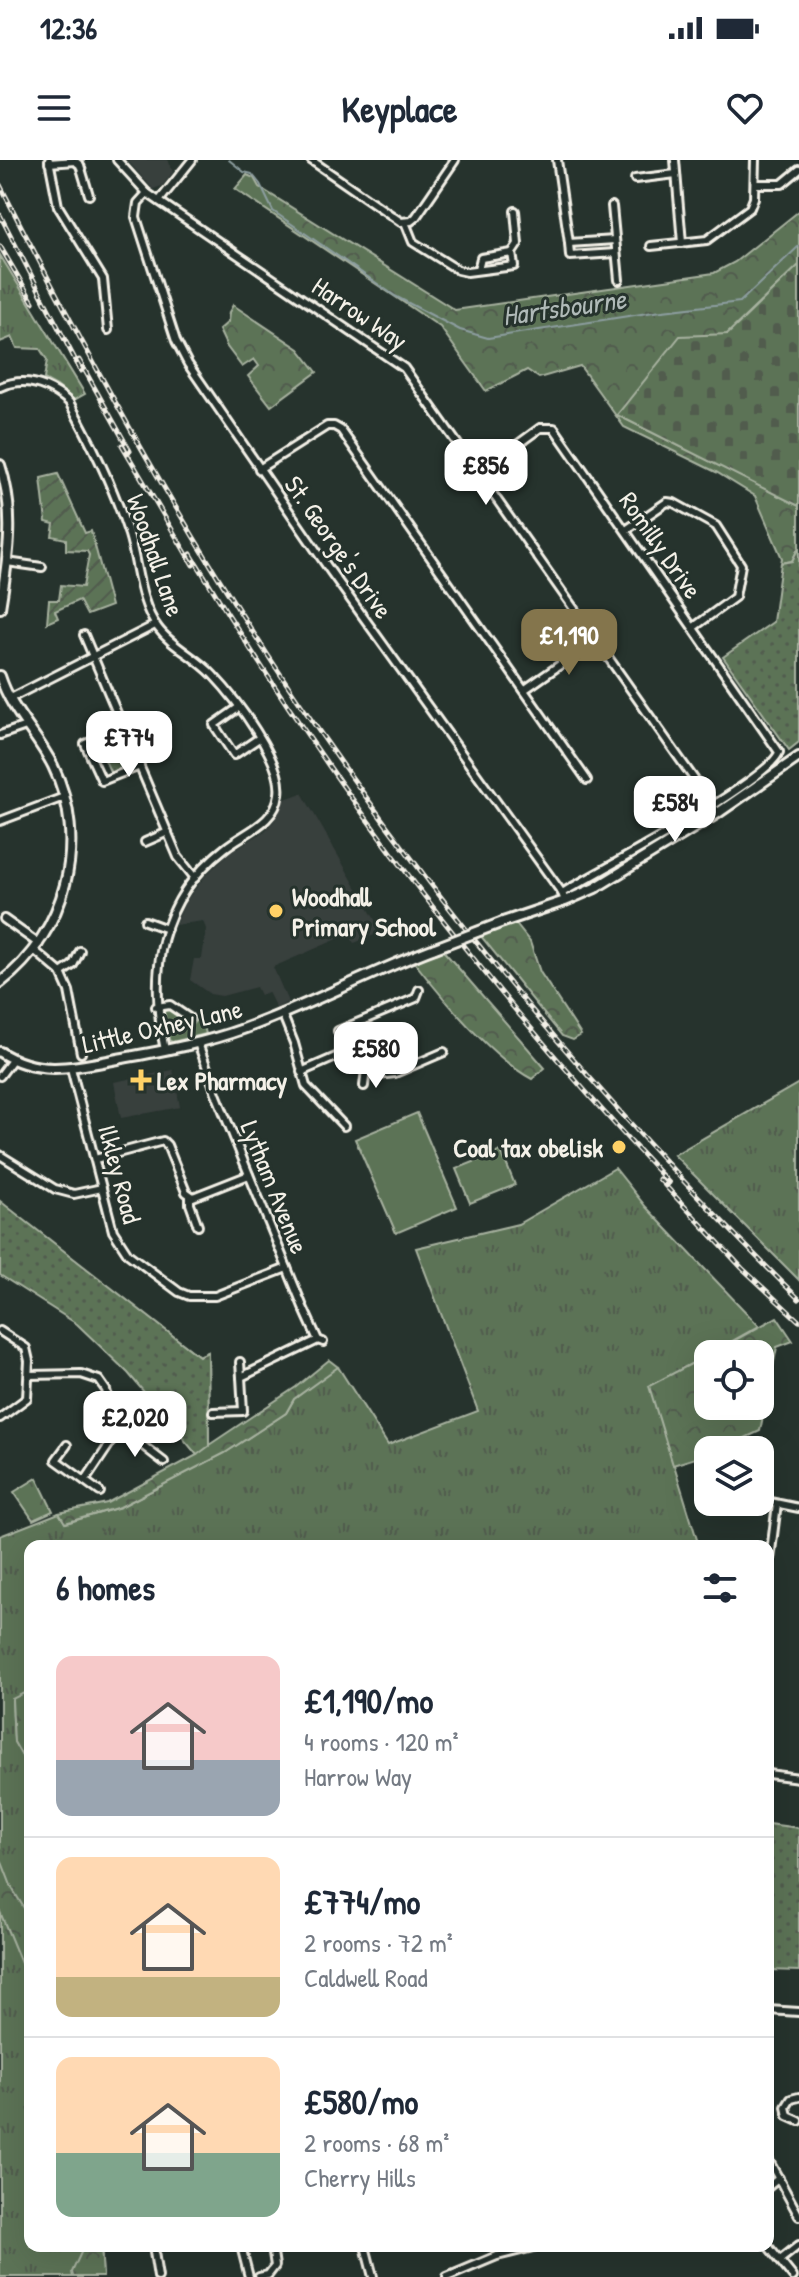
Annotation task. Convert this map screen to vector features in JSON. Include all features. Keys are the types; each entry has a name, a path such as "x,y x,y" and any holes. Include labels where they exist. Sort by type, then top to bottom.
{"main road":[{"path":"0,465 9,504 5,544 7,562 0,608"},
{"path":"0,676 9,699 51,763 64,797 70,834 68,870 61,901 37,947 0,983"},
{"name":"Little Oxhey Lane","path":"0,1052 35,1068 71,1068 198,1043 243,1029 352,981 564,897 595,888 799,757"}],"street":[{"name":"Harrow Way","path":"117,160 147,193 397,361 480,472 715,809"},
{"path":"159,201 192,160"},
{"path":"311,160 396,220 405,222 416,217 455,160"},
{"path":"557,160 570,256 616,253"},
{"path":"675,160 682,243"},
{"path":"651,246 711,238 750,208 756,184 755,160"},
{"path":"89,195 80,165 75,161 49,162 58,206 103,279 108,330"},
{"path":"756,184 782,184 799,170"},
{"path":"635,179 676,174"},
{"name":"St. George's Drive","path":"147,193 138,203 136,217 176,341 202,386 564,897"},
{"path":"612,206 619,280"},
{"path":"405,222 408,234 416,244 458,270 478,270 514,266 512,253 518,244 515,211"},
{"path":"569,243 615,240"},
{"path":"478,270 481,258 512,253"},
{"name":"Woodhall Lane","path":"0,387 18,382 36,383 69,402 118,503 155,625 213,675 259,738 279,778 277,804 263,824 220,852 195,878 167,929 157,965 156,1007 165,1050"},
{"path":"259,469 323,428 331,425 338,428 587,780"},
{"name":"Romilly Drive","path":"480,472 540,428 551,426 557,431 776,744 779,752 775,761"},
{"path":"626,530 667,502 718,529 741,563 738,591 732,600 694,627"},
{"path":"7,562 42,567"},
{"path":"9,699 155,625"},
{"path":"84,635 181,863 195,878"},
{"path":"524,690 597,639"},
{"path":"238,708 214,725 227,745 234,755 259,738"},
{"path":"0,735 26,726"},
{"path":"124,728 85,744 102,781 140,766"},
{"name":"Little Oxhey Lane","path":"715,809 775,761"},
{"path":"0,821 64,797"},
{"path":"145,842 168,832"},
{"path":"4,919 61,973 69,991 81,1053"},
{"path":"145,921 167,929"},
{"path":"61,973 73,965 80,951"},
{"path":"328,1028 338,1031 416,998 419,990"},
{"name":"Little Oxhey Lane","path":"156,1007 170,1005 189,1018"},
{"path":"282,1013 306,1086 344,1126"},
{"path":"338,1031 345,1053 377,1075 395,1073 444,1052"},
{"name":"Lytham Avenue","path":"198,1043 206,1070 287,1268 320,1341 241,1377"},
{"path":"301,1072 345,1053"},
{"path":"0,1076 12,1060"},
{"name":"Ilkley Road","path":"71,1068 113,1231 124,1251 184,1294 196,1297 215,1296 287,1268"},
{"path":"364,1086 366,1069"},
{"path":"95,1159 163,1141 190,1196 198,1226"},
{"path":"0,1155 55,1189 74,1194 102,1188"},
{"path":"190,1196 249,1175"},
{"path":"0,1331 26,1348 29,1375 27,1398 0,1418"},
{"path":"213,1412 243,1411 240,1362"},
{"path":"29,1375 93,1376 104,1385 121,1432 164,1462"},
{"path":"85,1481 121,1432 145,1406"},
{"path":"67,1445 56,1460 100,1492"},
{"path":"774,1503 799,1508"},
{"path":"772,1540 777,1504"},
{"path":"774,1775 799,1778"},
{"path":"774,2010 799,2012"},
{"path":"799,2097 791,2099 786,2107 788,2116 799,2121"},
{"path":"774,2169 799,2216"},
{"path":"774,2182 779,2178"},
{"path":"780,2260 799,2245"},
{"path":"154,2252 158,2277"},
{"path":"243,2252 249,2277"},
{"path":"259,2277 268,2275 275,2266 273,2252"},
{"path":"367,2252 373,2277"},
{"path":"496,2252 497,2256"},
{"path":"447,2277 513,2252"},
{"path":"773,2252 793,2277"}],"shaded area":[{"path":"127,160 168,160 173,172 162,186 153,189"},
{"name":"Woodhall Primary School","path":"302,793 382,932 354,943 349,934 273,967 288,1002 276,1008 268,992 260,995 256,987 222,996 210,994 190,980 194,959 202,959 206,929 203,921 175,925 186,901 206,875 230,852 265,831 285,799"},
{"path":"173,1070 180,1107 121,1118 114,1082"}],"green space":[{"path":"247,175 254,178 259,187 455,310 714,273 735,262 799,211 799,265 727,334 617,415 799,506 799,547 792,561 781,563 782,558 755,496 716,472 624,427 580,366 539,378 527,370 486,391 440,327 235,189"},
{"path":"0,255 85,394 74,400 44,379 47,360 40,349 17,348 12,337 0,342"},
{"path":"799,265 799,506 617,415 680,336 728,334"},
{"path":"233,305 299,349 317,372 271,406 248,376 259,366 254,359 242,367 219,330 228,322"},
{"path":"58,474 85,533 91,531 111,606 87,615 79,600 55,611 58,618 47,623 49,600 59,600 61,585 83,587 89,555 87,551 66,550 66,539 52,536 54,524 46,522 41,478"},
{"path":"799,547 799,742 789,750 723,657 773,622 781,563 792,561"},
{"path":"121,733 136,766 112,776 97,742"},
{"path":"515,923 530,942 540,972 581,1035 573,1040 562,1036 480,935"},
{"path":"441,948 545,1068 532,1079 485,1043 415,963"},
{"path":"169,1007 181,1014 183,1022 190,1027 196,1020 204,1026 206,1034 172,1042 169,1040 163,1008"},
{"path":"799,1083 799,1280 674,1155"},
{"path":"417,1113 457,1207 396,1233 355,1139"},
{"path":"501,1151 515,1185 470,1203 456,1169"},
{"path":"615,1168 646,1207 759,1326 734,1340 694,1340 694,1362 650,1387 697,1540 24,1540 24,1693 12,1700 14,1742 24,1760 24,2252 101,2252 103,2277 0,2277 0,1536 59,1513 66,1523 120,1507 225,1453 286,1413 294,1399 338,1367 388,1445 478,1411 416,1248 518,1224"},
{"path":"0,1201 199,1356 208,1352 209,1446 197,1455 128,1373 77,1324 0,1275"},
{"path":"140,1311 199,1356 208,1352 209,1445 296,1387 329,1360 338,1367 294,1399 286,1413 225,1453 120,1507 65,1523 59,1513 107,1503 197,1455 157,1405"},
{"path":"777,1317 793,1341 777,1347 774,1362 774,1340 735,1340"},
{"path":"694,1362 694,1420 762,1420 760,1431 749,1436 694,1436 694,1458 673,1465 649,1386"},
{"path":"37,1478 53,1511 33,1520 14,1492"},
{"path":"24,1693 24,1760 14,1742 12,1699"},
{"path":"774,1825 799,1828 799,1971 774,1970"},
{"path":"0,1857 24,1908 24,1970 0,1912"},
{"path":"81,2252 101,2252 103,2277 73,2277 72,2272"}],"waterway":[{"name":"Hartsbourne","path":"229,160 244,172 252,174 273,211 395,296 460,330 488,338 740,302 799,246"}],"railway":[{"path":"0,185 119,410 205,556 345,768 396,839 560,1044 677,1174 799,1299"},
{"path":"0,215 81,371"},
{"path":"0,246 33,302"},
{"path":"79,360 130,451"},
{"path":"122,445 193,565"},
{"path":"191,554 298,721 413,881 537,1036 669,1183"},
{"path":"659,1179 742,1268 799,1321"}],"place":[{"name":"Woodhall Primary School","path":"276,911"},
{"name":"Lex Pharmacy","path":"141,1080"},
{"name":"Coal tax obelisk","path":"619,1147"}]}
